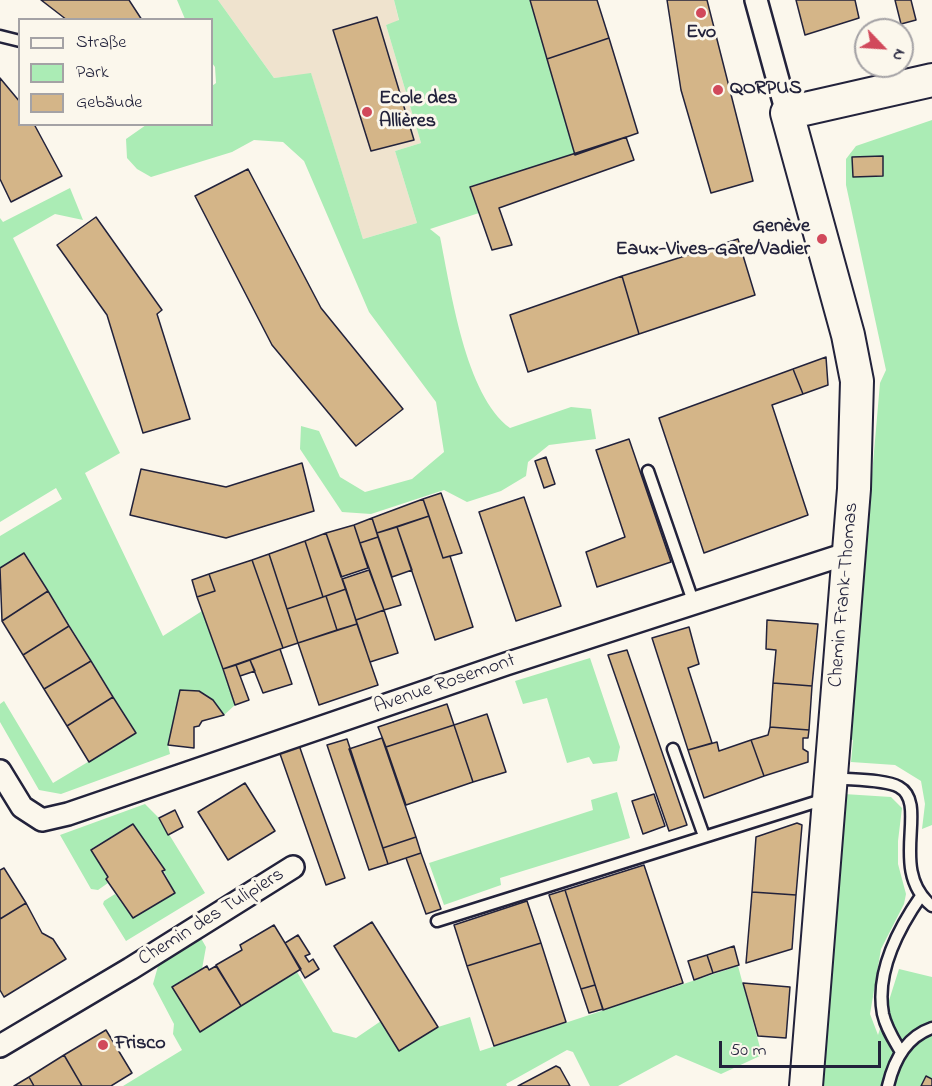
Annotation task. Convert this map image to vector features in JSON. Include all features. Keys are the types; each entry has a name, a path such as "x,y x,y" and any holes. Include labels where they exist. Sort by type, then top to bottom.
{"street":[{"path":"756,0 787,113 932,80"},
{"name":"Chemin Frank-Thomas","path":"787,113 848,335 857,381 855,478 806,1086"},
{"name":"Avenue Rosemont","path":"0,771 22,807 42,820 68,814 439,687 849,553"},
{"name":"Chemin des Tulipiers","path":"0,1046 130,969 293,867"}],"lane":[{"path":"0,36 18,40"},
{"path":"648,471 694,604"},
{"path":"673,749 704,836"},
{"path":"436,921 704,836 829,788 893,785 906,794 912,811 909,863 914,884 921,896 932,906"},
{"path":"901,1052 883,1014 882,987 901,925 921,896"},
{"path":"888,1086 901,1052 910,1040 932,1028"}],"shaded area":[{"name":"Ecole des Allières","path":"218,0 394,0 399,21 386,25 421,143 395,151 417,223 363,239 311,74 274,78"}],"green space":[{"path":"177,0 218,0 274,78 311,73 363,239 417,223 395,151 421,143 386,25 399,20 394,0 530,0 575,155 471,186 479,213 430,229 440,237 455,312 471,367 482,392 495,412 510,428 571,407 591,409 596,439 549,445 528,462 526,476 501,491 467,502 444,490 371,514 342,512 300,449 301,426 319,431 340,477 365,492 412,479 444,452 436,402 369,312 304,161 283,142 254,140 232,152 151,177 137,169 127,158 126,139 145,126 213,126 213,85 216,83 213,64 213,18 185,18"},
{"path":"932,120 932,825 922,829 925,804 921,781 895,765 851,762 853,740 849,739 880,383 886,370 846,185 846,159 856,146"},
{"path":"70,188 83,220 55,214 13,238 120,453 85,473 163,636 202,611 235,705 224,715 206,696 181,690 168,745 170,754 61,794 39,790 0,722 0,704 4,701 53,783 136,733 25,553 0,568 0,536 62,499 56,488 0,522 0,218 3,222"},
{"path":"590,658 620,747 617,761 593,764 589,757 567,763 547,698 523,704 515,681"},
{"path":"617,792 630,838 500,878 501,885 444,905 429,863 593,810 591,800"},
{"path":"844,794 891,797 902,808 898,864 906,894 904,904 881,949 870,1014 878,1035 899,969 932,977 932,1086 820,1086"},
{"path":"145,804 159,818 205,893 126,941 103,904 104,901 115,894 133,918 175,893 153,850 150,852 133,824 91,849 108,877 106,879 108,883 98,890 91,889 60,835"},
{"path":"198,933 206,947 202,969 200,1031 297,972 333,1032 356,1038 381,1021 400,1051 438,1027 470,1017 480,1051 738,966 762,1055 721,1074 676,1055 618,1086 590,1086 573,1052 567,1050 506,1084 507,1086 123,1086 182,1050 173,1034 174,1024 153,984 160,959"}],"building":[{"path":"41,0 129,0 141,18 64,18"},
{"path":"530,0 597,0 609,38 547,59"},
{"path":"667,0 707,0 753,181 711,193 681,90"},
{"path":"796,0 855,0 859,18 805,35"},
{"path":"895,0 911,0 916,20 900,18"},
{"path":"377,17 414,140 371,151 333,30"},
{"path":"609,38 638,133 575,155 547,59"},
{"path":"0,78 18,100 18,126 35,126 62,176 11,202 0,179"},
{"path":"626,137 634,160 499,208 512,245 492,250 470,187"},
{"path":"883,156 883,176 853,177 852,157"},
{"path":"248,169 321,308 403,409 356,446 272,345 195,196"},
{"path":"96,217 162,310 157,314 190,419 143,433 107,315 57,245"},
{"path":"738,239 755,295 639,334 622,276"},
{"path":"622,276 639,334 528,372 510,315"},
{"path":"826,357 828,385 803,394 793,369"},
{"path":"793,369 803,394 772,405 808,515 704,553 659,418"},
{"path":"629,439 671,562 597,587 586,552 625,537 596,450"},
{"path":"546,457 555,484 544,488 535,461"},
{"path":"302,463 314,511 226,538 130,515 141,469 226,487"},
{"path":"441,493 462,553 443,558 423,499"},
{"path":"524,497 561,606 516,621 479,512"},
{"path":"423,499 429,516 377,533 372,518"},
{"path":"429,516 443,558 450,556 473,627 435,640 397,527"},
{"path":"372,518 378,537 360,543 354,525"},
{"path":"354,525 368,568 341,577 326,533"},
{"path":"397,527 412,570 392,577 377,533"},
{"path":"326,533 346,589 323,597 305,541"},
{"path":"378,537 401,605 384,610 360,543"},
{"path":"305,541 323,597 287,609 269,554"},
{"path":"24,553 48,591 2,621 0,568"},
{"path":"269,554 298,643 283,648 252,560"},
{"path":"252,560 283,648 223,669 197,597 215,591 209,574"},
{"path":"369,570 384,610 356,620 342,579"},
{"path":"209,574 215,591 197,597 192,580"},
{"path":"346,589 357,624 337,630 326,596"},
{"path":"48,591 69,626 23,655 2,621"},
{"path":"326,596 337,630 298,643 287,609"},
{"path":"384,610 398,653 370,662 356,620"},
{"path":"767,620 818,624 812,686 773,683 776,650 766,649"},
{"path":"357,624 378,685 319,705 298,643"},
{"path":"69,626 91,661 44,689 23,655"},
{"path":"689,627 699,664 688,668 712,743 688,750 652,638"},
{"path":"280,649 292,684 263,693 250,660"},
{"path":"627,650 687,825 669,831 608,655"},
{"path":"250,660 255,671 240,676 236,665"},
{"path":"91,661 113,697 67,726 44,689"},
{"path":"236,665 249,700 235,705 223,669"},
{"path":"773,683 812,686 809,730 770,727"},
{"path":"180,690 199,691 213,700 224,715 202,721 199,726 194,727 194,748 168,745"},
{"path":"113,697 136,733 89,762 67,726"},
{"path":"447,704 454,725 386,747 378,727"},
{"path":"487,714 506,772 473,782 454,725"},
{"path":"454,725 473,782 406,805 386,747"},
{"path":"770,727 809,730 808,738 803,738 803,749 808,752 808,762 764,776 751,740 768,735"},
{"path":"382,738 416,837 383,848 349,749"},
{"path":"347,739 388,864 369,870 327,745"},
{"path":"751,740 764,776 704,798 688,750 717,742 719,751"},
{"path":"299,745 345,878 326,885 279,751"},
{"path":"245,783 275,831 228,860 198,812"},
{"path":"654,794 665,826 643,834 632,801"},
{"path":"175,810 183,827 168,835 159,818"},
{"path":"797,823 802,825 796,895 752,892 756,837"},
{"path":"133,824 165,870 162,871 175,893 133,918 106,879 108,877 91,850"},
{"path":"416,837 421,853 388,864 383,848"},
{"path":"421,853 441,909 426,914 406,858"},
{"path":"644,865 683,983 603,1010 565,890"},
{"path":"4,868 26,903 0,919 0,870"},
{"path":"565,890 595,985 581,989 549,895"},
{"path":"752,892 796,895 792,949 746,963"},
{"path":"527,901 541,943 467,966 454,925"},
{"path":"26,903 42,933 53,939 66,959 4,997 0,990 0,919"},
{"path":"372,922 438,1027 399,1051 334,946"},
{"path":"274,925 301,969 241,1006 216,965 242,950 240,945"},
{"path":"298,935 310,954 305,956 309,962 313,959 319,969 305,978 285,943"},
{"path":"541,943 566,1022 494,1046 467,966"},
{"path":"734,946 739,965 713,973 707,955"},
{"path":"707,955 713,973 694,980 688,961"},
{"path":"207,966 209,970 216,966 241,1006 200,1032 172,987"},
{"path":"743,983 790,987 786,1038 758,1036"},
{"path":"595,985 603,1009 589,1013 581,989"},
{"path":"106,1030 132,1073 111,1086 82,1086 64,1055"},
{"path":"64,1055 82,1086 34,1086 29,1077"},
{"path":"556,1066 560,1068 570,1086 518,1086"},
{"path":"926,1076 932,1079 932,1086 921,1086"},
{"path":"29,1077 34,1086 14,1086"}],"place":[{"name":"Evo","path":"701,13"},
{"name":"QORPUS","path":"718,90"},
{"name":"Ecole des Allières","path":"367,112"},
{"name":"Genève Eaux-Vives-Gare/Vadier","path":"822,239"},
{"name":"Frisco","path":"103,1045"}]}
